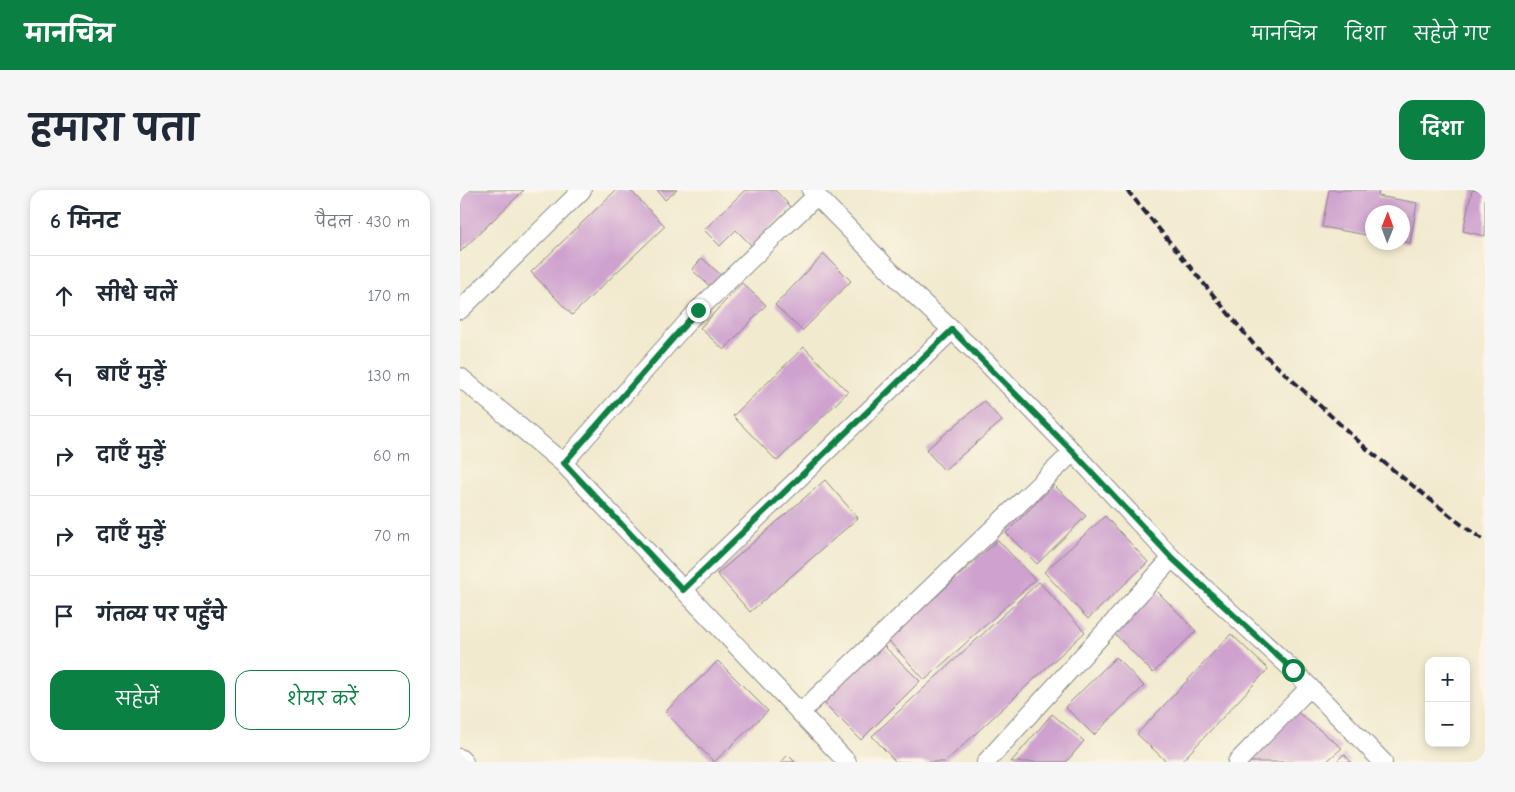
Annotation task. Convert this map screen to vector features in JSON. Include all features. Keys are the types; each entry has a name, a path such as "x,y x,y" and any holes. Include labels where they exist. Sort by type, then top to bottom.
{"street":[{"path":"460,310 582,190"},
{"path":"564,463 698,310 814,193 1073,452 1172,558 1310,688 1383,762"},
{"path":"683,590 952,330"},
{"path":"460,377 564,463 847,762"},
{"path":"800,713 1073,452"},
{"path":"986,762 1172,558"},
{"path":"1236,762 1310,688"},
{"path":"460,758 464,762"}],"building":[{"path":"460,190 524,190 460,252"},
{"path":"616,190 630,190 665,226 572,315 531,272"},
{"path":"657,190 677,190 665,200"},
{"path":"745,190 775,190 791,207 752,246 736,230 720,246 704,230"},
{"path":"1329,190 1379,190 1378,196 1417,203 1410,243 1410,205 1365,205 1365,235 1322,227"},
{"path":"1472,190 1485,190 1485,236 1463,231"},
{"path":"824,254 851,281 802,331 775,305"},
{"path":"702,258 723,277 713,289 692,270"},
{"path":"742,283 766,305 724,350 700,328"},
{"path":"804,347 848,392 777,461 733,416"},
{"path":"984,401 1002,421 944,470 926,450"},
{"path":"825,480 858,518 750,612 717,574"},
{"path":"1054,485 1086,516 1037,564 1006,533"},
{"path":"1105,516 1148,562 1088,619 1044,572"},
{"path":"998,540 1035,580 925,680 888,640"},
{"path":"1039,582 1085,632 945,762 896,762 872,736"},
{"path":"1156,590 1196,631 1153,673 1113,632"},
{"path":"1231,634 1268,669 1181,762 1167,762 1137,734"},
{"path":"881,643 920,681 861,740 822,701"},
{"path":"1116,657 1144,686 1094,735 1065,707"},
{"path":"718,661 768,711 714,762 665,712"},
{"path":"1296,711 1342,748 1326,762 1246,762"},
{"path":"1052,714 1084,741 1066,762 1011,762"},
{"path":"1344,754 1351,762 1336,762"},
{"path":"788,755 795,762 781,762"}],"railway":[{"path":"1127,190 1255,346 1367,449 1462,525 1485,541"}],"route":[{"path":"698,310 564,463 683,590 952,330 986,362 1073,452 1172,558 1293,670"}]}
